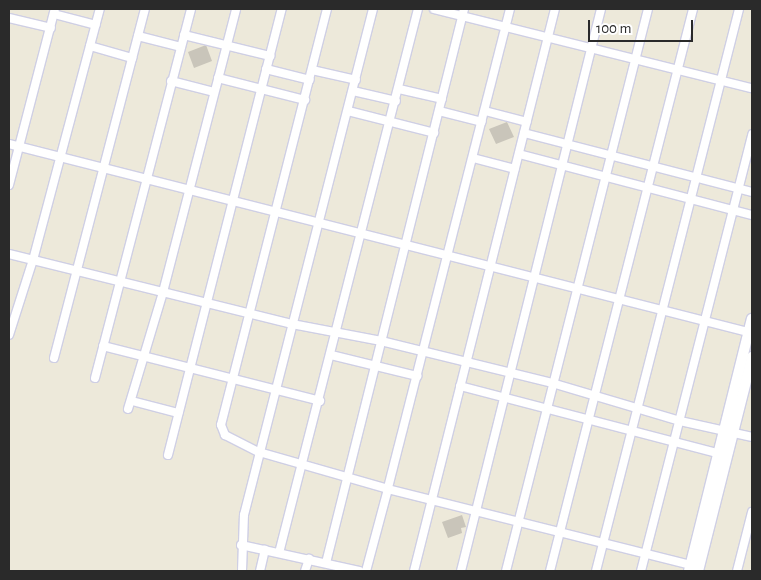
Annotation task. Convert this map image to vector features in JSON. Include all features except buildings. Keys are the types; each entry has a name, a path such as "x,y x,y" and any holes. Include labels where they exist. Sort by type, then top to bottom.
{"street":[{"path":"9,335 33,260 100,9"},
{"path":"54,358 146,9"},
{"path":"95,378 191,9"},
{"path":"128,409 145,358 163,292 236,9"},
{"path":"168,455 205,303 282,9"},
{"path":"327,9 232,379 221,425 225,435 259,452 303,463 388,489 646,553 694,568"},
{"path":"242,571 241,545 244,515 373,9"},
{"path":"279,553 320,401 418,9"},
{"path":"434,9 463,12 506,27 752,88"},
{"path":"366,571 510,9"},
{"path":"414,571 556,9"},
{"path":"461,571 601,9"},
{"path":"506,571 520,522 546,407 648,9"},
{"path":"550,571 593,395 693,9"},
{"path":"596,571 739,9"},
{"path":"9,185 54,11 96,25"},
{"path":"326,563 346,476 406,247 463,12"},
{"path":"9,18 50,28"},
{"path":"184,35 270,56"},
{"path":"138,36 181,47"},
{"path":"90,46 132,58"},
{"path":"266,69 310,80"},
{"path":"312,70 356,80"},
{"path":"218,78 305,100"},
{"path":"171,81 214,92"},
{"path":"399,89 442,99"},
{"path":"353,91 396,101"},
{"path":"348,111 434,132"},
{"path":"485,111 527,122"},
{"path":"439,112 482,122"},
{"path":"524,133 752,192"},
{"path":"641,571 752,134"},
{"path":"9,144 103,170 751,333"},
{"path":"519,154 752,215"},
{"path":"473,158 515,168"},
{"path":"9,254 292,324 381,341 422,353 510,372 680,421 752,437"},
{"path":"694,568 729,431 751,333 752,319"},
{"path":"103,346 190,370 320,401"},
{"path":"331,355 375,363 417,376"},
{"path":"694,568 718,453 729,431 752,357"},
{"path":"460,386 632,429 718,453"},
{"path":"132,401 178,413"},
{"path":"737,571 752,512"},
{"path":"241,545 359,571"},
{"path":"260,571 265,550"},
{"path":"305,571 309,559"}]}
